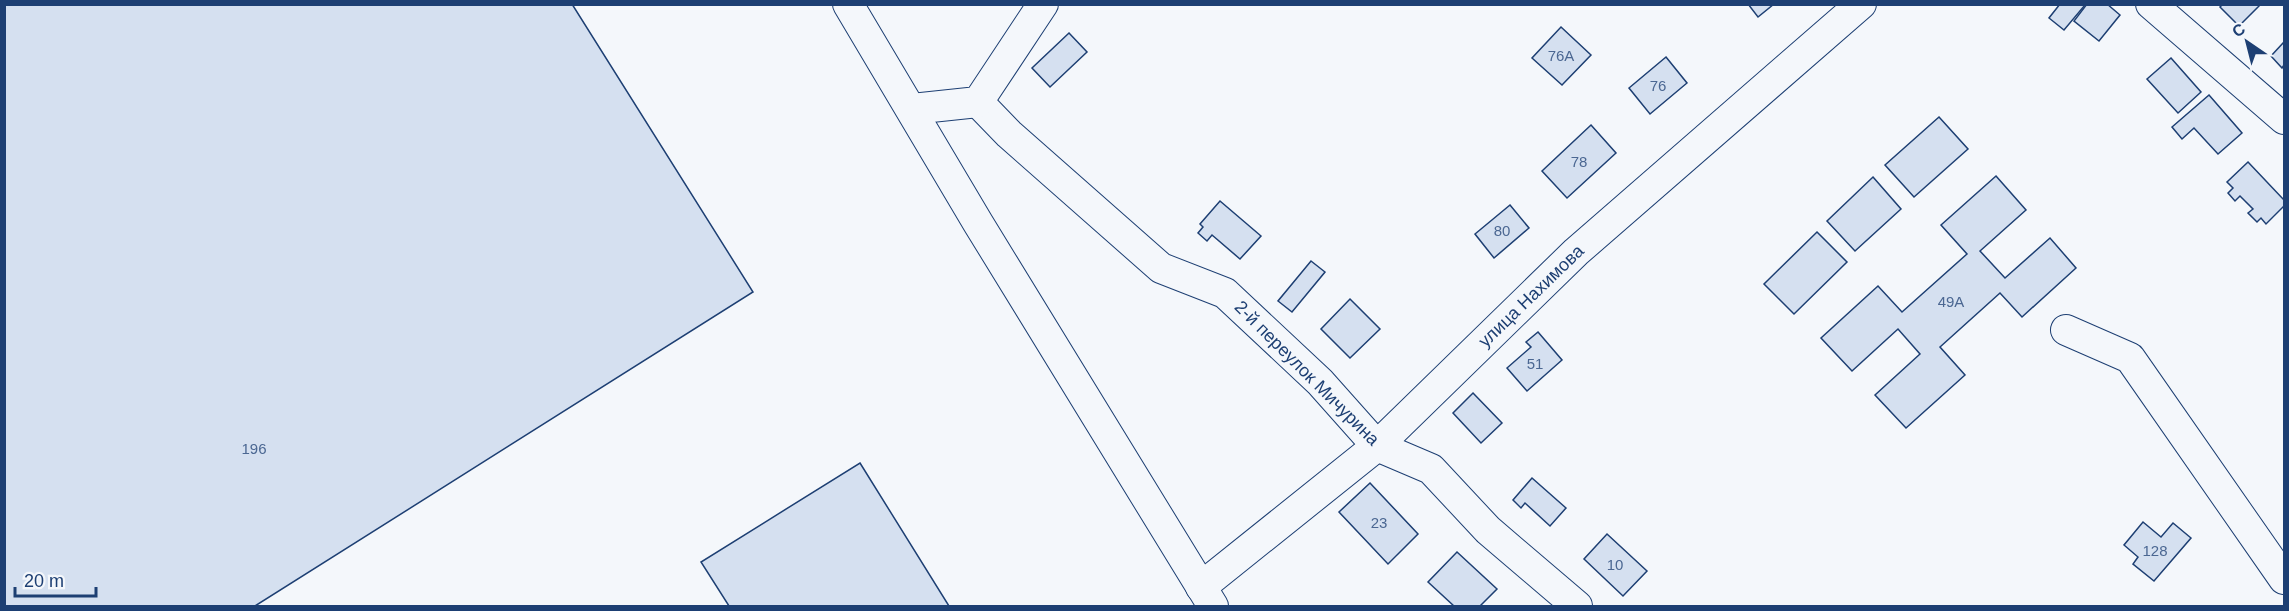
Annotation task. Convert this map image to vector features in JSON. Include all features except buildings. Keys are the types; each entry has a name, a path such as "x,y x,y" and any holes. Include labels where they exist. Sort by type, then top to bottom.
{"street":[{"path":"848,4 978,223 1207,597"},
{"path":"912,109 978,102 1044,4"},
{"name":"улица Нахимова","path":"1207,597 1377,446 1575,252 1861,4"},
{"path":"2151,4 2284,118"},
{"name":"2-й переулок Мичурина","path":"978,102 1009,134 1161,268 1225,293 1320,382 1377,446 1431,469 1488,530 1577,606"},
{"path":"2066,330 2130,358 2284,579"}]}
